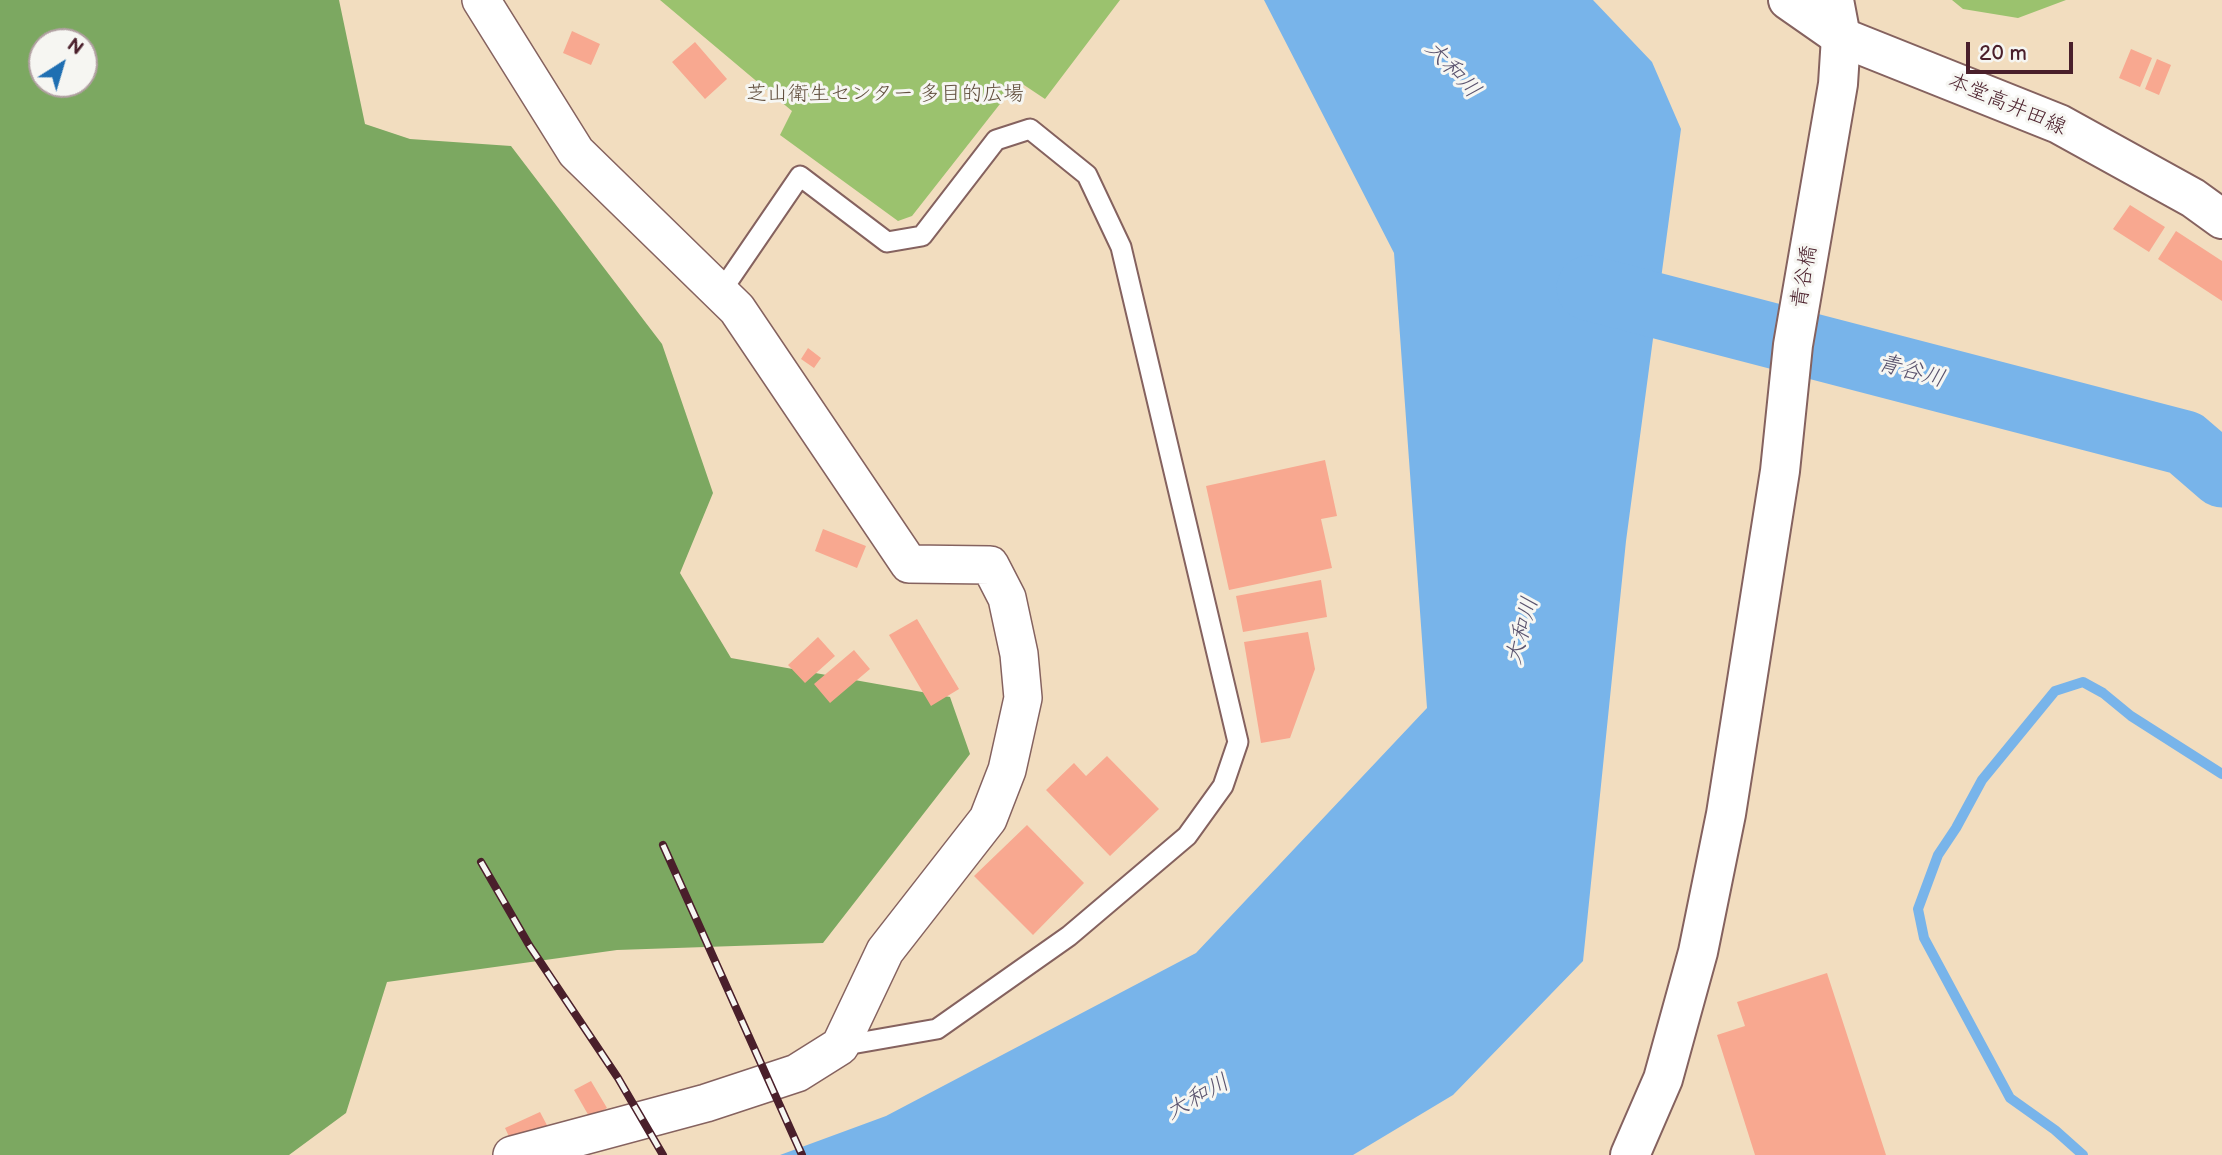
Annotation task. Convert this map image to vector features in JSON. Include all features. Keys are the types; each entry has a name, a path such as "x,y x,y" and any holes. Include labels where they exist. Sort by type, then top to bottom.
{"street":[{"path":"481,0 576,152 737,309 909,564 990,565 1007,598 1020,654 1023,698 1007,770 988,819 885,951 840,1046 797,1073 706,1103 512,1155"},
{"name":"本堂高井田線","path":"1788,0 1841,37 2059,124 2193,198 2222,219"},
{"name":"青谷橋","path":"1630,1155 1663,1079 1698,952 1726,814 1780,471 1793,345 1838,84 1841,37 1834,0"}],"lane":[{"path":"720,293 800,176 887,242 922,236 996,140 1030,129 1087,175 1121,247 1238,742 1223,786 1187,836 1069,936 937,1029 840,1046"}],"green space":[{"path":"0,0 339,0 365,124 410,139 511,146 662,344 713,493 680,573 731,658 950,697 970,754 823,943 617,950 387,982 346,1113 289,1155 0,1155"},
{"name":"芝山衛生センター 多目的広場","path":"660,0 1120,0 1045,99 1018,81 912,216 898,221 780,135 792,111"},
{"path":"1952,0 2066,0 2018,18 1963,9"}],"water":[{"name":"大和川","path":"1264,0 1593,0 1652,62 1681,129 1626,541 1583,961 1453,1095 1353,1155 780,1155 886,1116 1196,953 1427,708 1394,253"}],"building":[{"path":"572,31 600,44 591,65 563,53"},
{"path":"695,42 727,79 705,99 672,62"},
{"path":"2131,49 2152,58 2140,87 2119,78"},
{"path":"2157,59 2171,65 2159,95 2145,89"},
{"path":"2130,205 2165,227 2149,252 2113,229"},
{"path":"2176,231 2222,261 2222,301 2158,259"},
{"path":"808,348 821,358 814,368 801,359"},
{"path":"1325,460 1337,516 1321,519 1332,568 1229,590 1206,486"},
{"path":"823,529 866,546 857,568 815,551"},
{"path":"1321,580 1327,617 1243,632 1236,596"},
{"path":"917,619 959,689 931,706 889,635"},
{"path":"1308,632 1315,669 1290,738 1261,743 1244,642"},
{"path":"818,637 835,656 805,683 788,665"},
{"path":"854,650 870,669 830,703 814,684"},
{"path":"1107,756 1159,809 1110,856 1046,790 1074,763 1086,776"},
{"path":"1027,825 1084,883 1033,935 974,876"},
{"path":"1827,973 1886,1155 1755,1155 1717,1035 1745,1026 1737,1002"},
{"path":"591,1081 607,1108 590,1118 574,1090"},
{"path":"540,1112 549,1129 514,1147 505,1128"}],"waterway":[{"name":"青谷川","path":"1589,288 2185,443 2222,475"},
{"path":"2083,1155 2055,1130 2010,1098 1924,938 1918,909 1938,855 1982,780 2055,691 2083,682 2222,774"}],"railway":[{"path":"663,845 802,1155"},
{"path":"481,862 529,945 618,1078 663,1155"}]}
